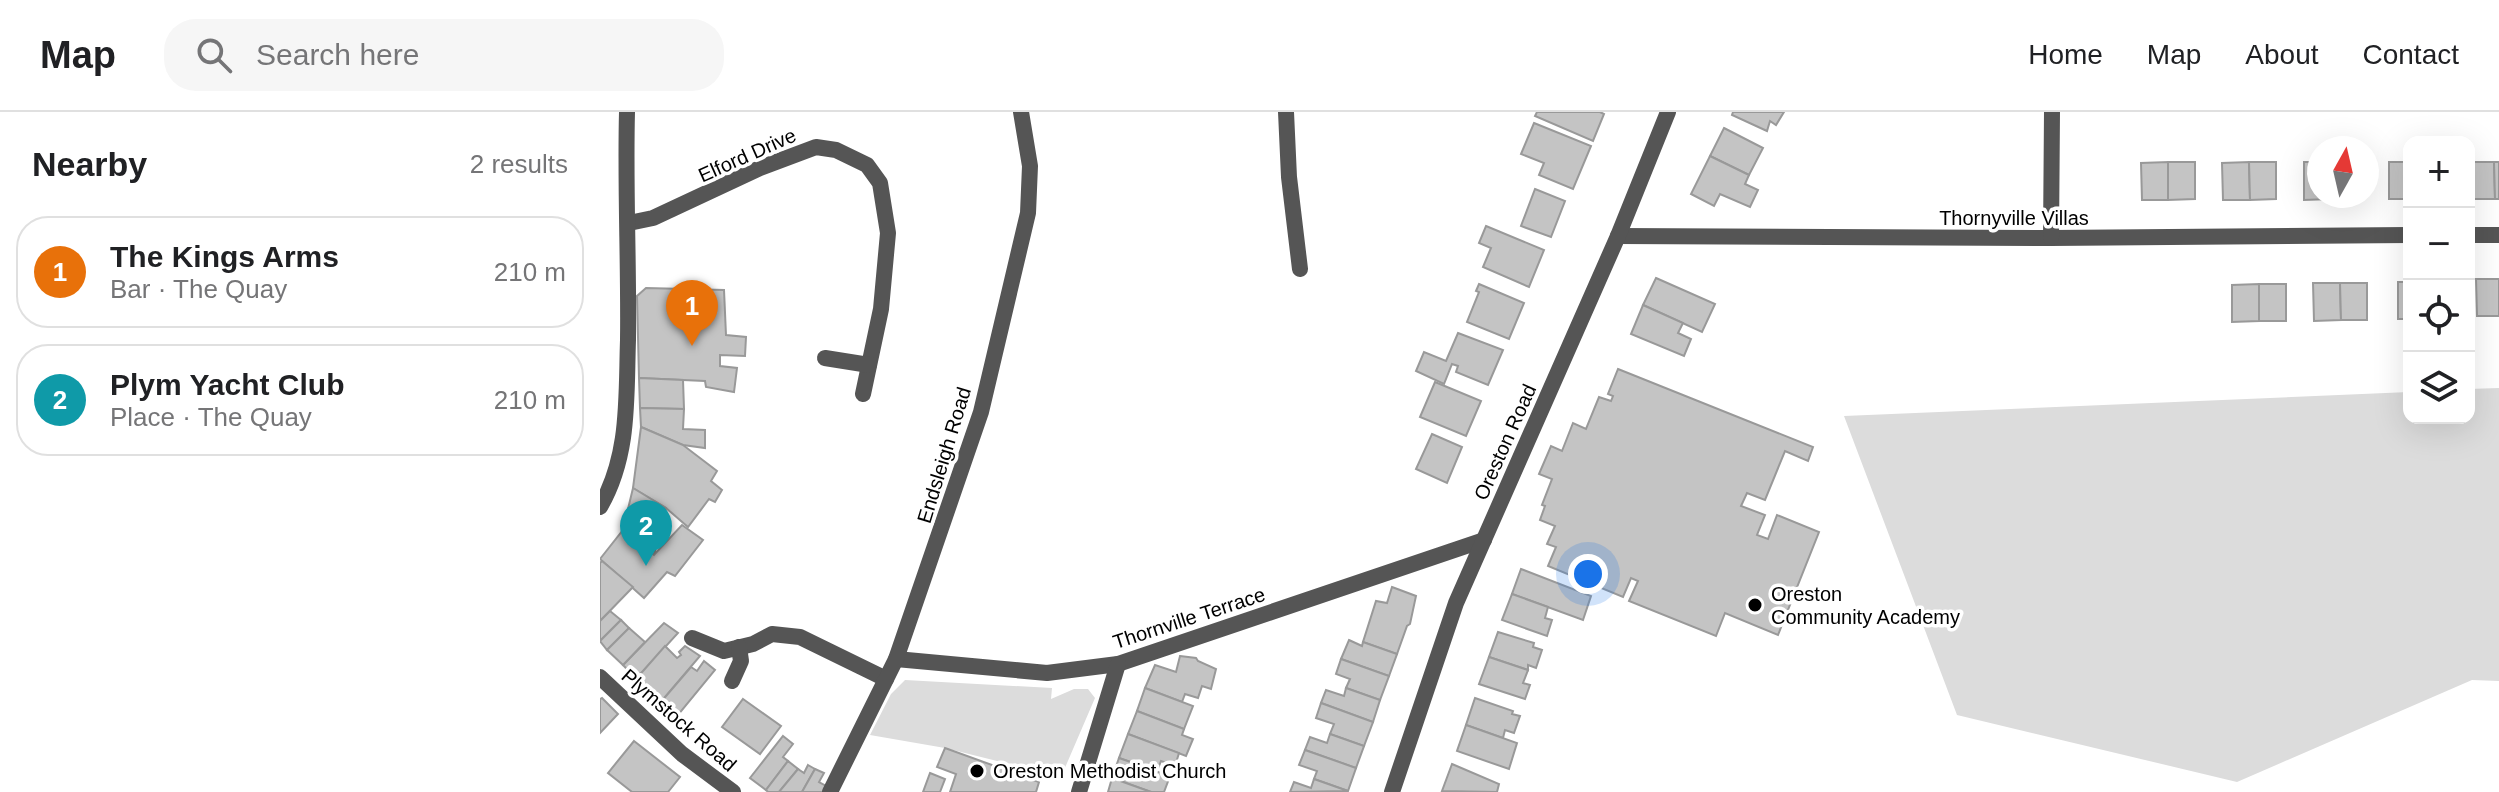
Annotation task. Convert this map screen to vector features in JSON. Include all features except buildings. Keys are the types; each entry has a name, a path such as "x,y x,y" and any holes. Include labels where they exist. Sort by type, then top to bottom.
{"street":[{"path":"600,507 613,484 626,430 627,112"},
{"name":"Endsleigh Road","path":"830,792 896,659 981,412 1028,213 1030,166 1021,112"},
{"path":"1286,112 1289,177 1300,269"},
{"name":"Oreston Road","path":"1392,792 1456,603 1618,236 1668,112"},
{"path":"2051,238 2052,112"},
{"name":"Elford Drive","path":"629,223 653,218 760,168 816,147 836,150 867,165 880,183 888,233 881,309 863,394"},
{"name":"Thornyville Villas","path":"1618,236 2051,238 2403,235"},
{"path":"2475,235 2499,235"},
{"path":"825,358 869,365"},
{"name":"Thornville Terrace","path":"896,659 1047,673 1118,664 1484,540"},
{"path":"692,638 724,651 772,634 800,637 886,679"},
{"path":"732,681 741,661 739,647"},
{"path":"1079,792 1118,664"},
{"name":"Plymstock Road","path":"600,677 682,754 733,792"}],"shaded area":[{"path":"2499,388 2499,681 2472,680 2237,782 1957,715 1844,416 2403,392 2403,424 2475,424 2475,389"},
{"path":"905,680 1052,688 1051,699 1074,689 1088,689 1095,698 1061,777 945,748 870,735 891,694"}],"place":[{"name":"The Kings Arms","path":"692,346"},
{"name":"Plym Yacht Club","path":"646,566"},
{"name":"Oreston Community Academy","path":"1755,605"},
{"name":"Oreston Methodist Church","path":"977,771"}]}
